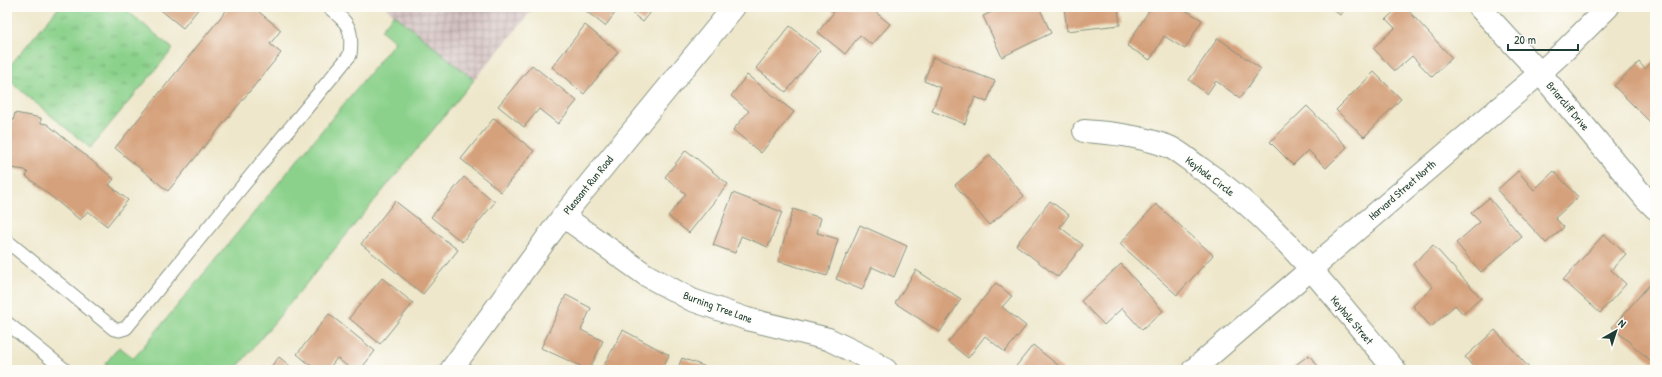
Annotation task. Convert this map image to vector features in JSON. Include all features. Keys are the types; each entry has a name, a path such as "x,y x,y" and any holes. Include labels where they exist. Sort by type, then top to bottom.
{"street":[{"name":"Pleasant Run Road","path":"452,370 562,216 734,7"},
{"name":"Briarcliff Drive","path":"1479,7 1540,73 1655,208"},
{"name":"Harvard Street North","path":"1193,370 1540,73 1608,7"},
{"name":"Keyhole Circle","path":"1084,131 1125,134 1168,146 1210,175 1256,212 1310,269"},
{"name":"Burning Tree Lane","path":"562,216 646,275 692,300 747,319 828,339 869,359 886,370"},
{"name":"Keyhole Street","path":"1310,269 1395,370"}],"lane":[{"path":"7,241 114,329 119,330 126,328 350,55 352,36 345,20 329,7"},
{"path":"7,323 65,370"}],"shaded area":[{"path":"385,7 535,7 474,80"}],"green space":[{"path":"59,7 123,7 173,49 90,148 7,79 7,69"},
{"path":"394,14 474,80 235,370 113,370 105,364 119,347 134,358 395,42 381,30"}],"building":[{"path":"157,7 200,7 183,28"},
{"path":"229,7 253,7 281,30 270,44 281,53 168,191 115,148"},
{"path":"581,7 620,7 605,26"},
{"path":"624,7 655,7 643,22"},
{"path":"827,7 869,7 890,24 872,45 860,35 845,54 818,32 834,12"},
{"path":"1002,7 1039,7 1051,33 1002,57 983,16"},
{"path":"1064,7 1118,7 1120,25 1067,31"},
{"path":"1151,7 1180,7 1202,20 1185,49 1164,36 1150,60 1127,46"},
{"path":"1329,7 1346,7 1340,15"},
{"path":"1399,7 1405,7 1452,58 1432,77 1412,56 1395,71 1373,48 1395,28 1386,19"},
{"path":"585,25 618,52 584,94 552,67"},
{"path":"790,26 820,50 786,92 756,68"},
{"path":"1218,38 1261,69 1240,98 1216,81 1207,94 1189,80"},
{"path":"933,57 995,81 987,102 975,97 965,124 932,111 941,88 924,81"},
{"path":"1655,59 1655,122 1652,124 1614,86 1639,62 1645,69"},
{"path":"532,65 577,101 558,124 539,109 524,127 498,106"},
{"path":"1374,72 1401,99 1364,137 1336,110"},
{"path":"747,75 794,112 761,153 733,130 749,111 731,96"},
{"path":"1307,106 1347,147 1326,168 1308,150 1293,165 1270,142"},
{"path":"15,113 41,118 41,123 47,124 114,179 109,185 128,200 107,226 88,211 80,220 26,176 28,173 25,170 11,168 7,169 7,120 13,121"},
{"path":"494,118 534,151 501,192 461,159"},
{"path":"686,150 728,184 689,233 668,216 686,194 665,177"},
{"path":"990,155 1024,196 989,225 955,185"},
{"path":"1518,171 1534,190 1554,171 1578,197 1555,218 1564,227 1546,243 1497,190"},
{"path":"464,177 495,202 462,242 431,217"},
{"path":"733,193 782,212 768,247 741,236 735,253 713,245"},
{"path":"1489,198 1522,237 1481,272 1456,243 1480,222 1471,213"},
{"path":"395,201 458,250 423,294 361,244"},
{"path":"1050,201 1069,215 1060,227 1083,245 1058,277 1016,245"},
{"path":"1156,204 1213,255 1177,295 1120,244"},
{"path":"793,209 821,218 817,233 838,239 827,276 778,261"},
{"path":"860,225 907,246 894,277 872,267 862,290 836,279"},
{"path":"1604,234 1626,254 1611,270 1626,284 1600,313 1563,280"},
{"path":"1433,245 1481,298 1463,314 1455,305 1431,327 1413,306 1433,287 1413,264"},
{"path":"1121,264 1163,311 1142,330 1122,308 1104,325 1081,301"},
{"path":"916,270 961,299 940,332 895,303"},
{"path":"382,278 413,303 380,344 349,318"},
{"path":"996,283 1012,296 1002,307 1026,326 1005,352 985,336 968,358 948,342"},
{"path":"1651,283 1655,287 1655,361 1653,363 1612,327"},
{"path":"566,295 591,308 581,330 603,341 589,370 541,348"},
{"path":"329,314 375,351 360,370 352,370 337,358 328,370 316,370 297,354"},
{"path":"623,330 669,355 661,370 602,369"},
{"path":"1495,330 1531,370 1476,370 1465,357"},
{"path":"1033,345 1064,370 1013,370"},
{"path":"1309,355 1321,370 1289,370"},
{"path":"279,357 295,370 268,370"},
{"path":"682,358 706,367 705,370 677,370"}]}
